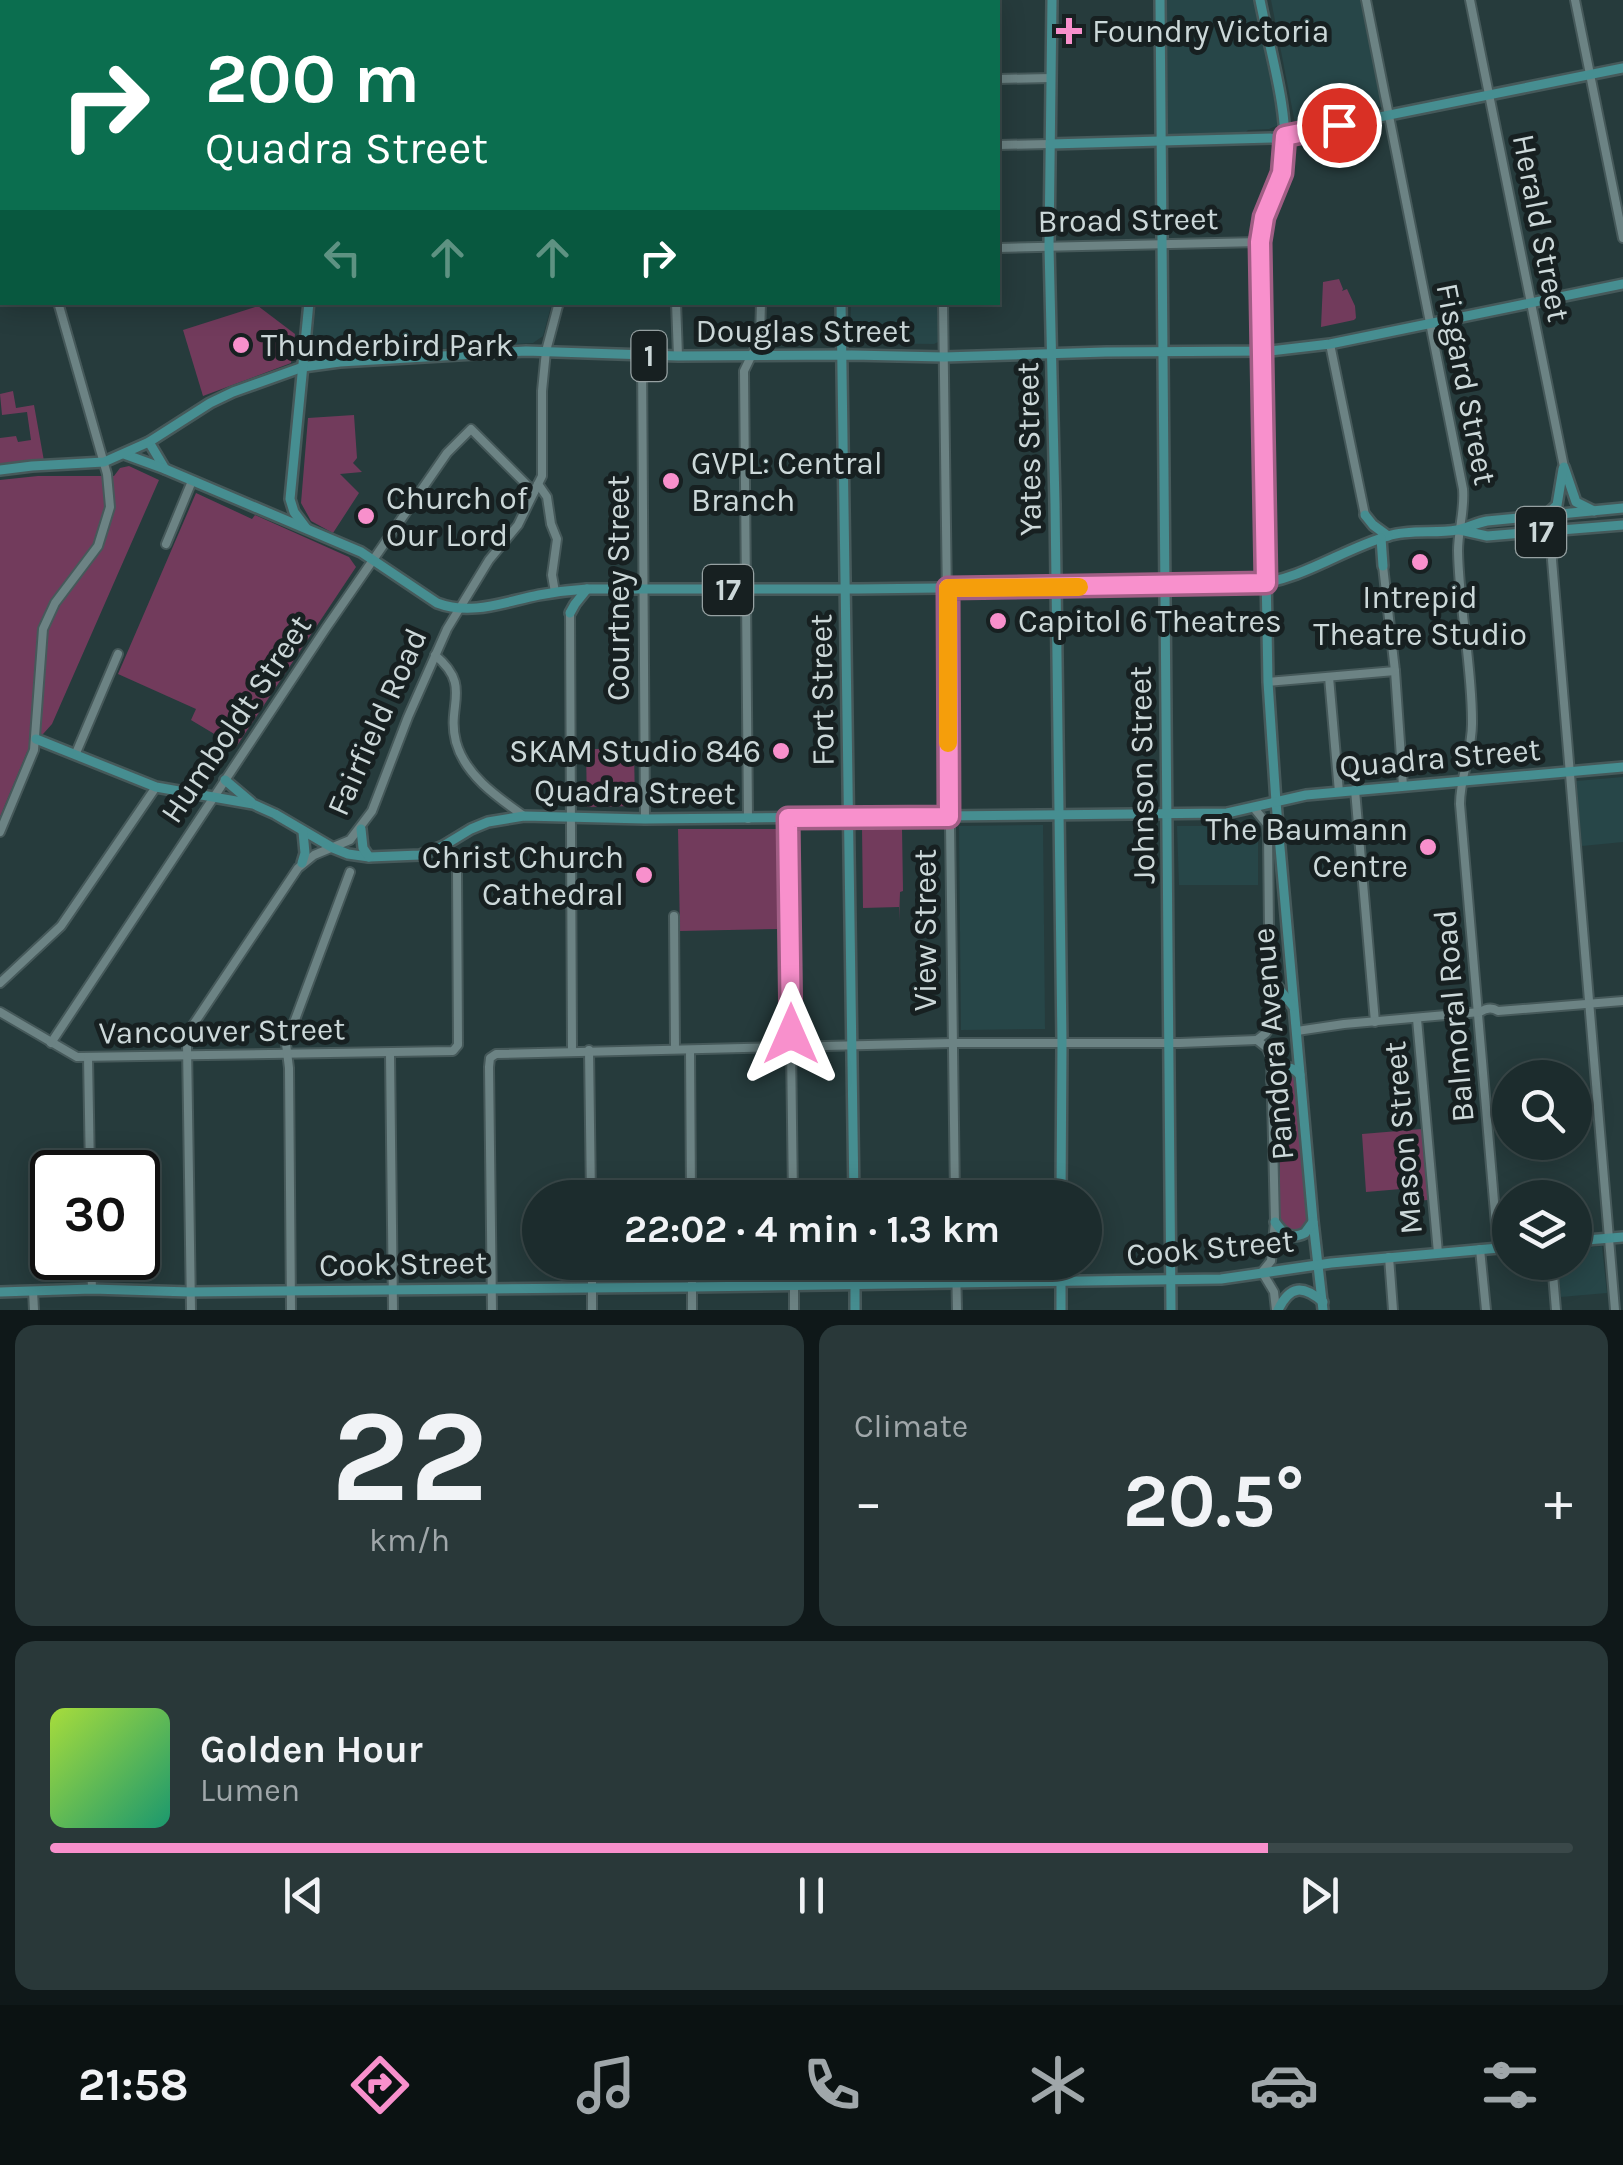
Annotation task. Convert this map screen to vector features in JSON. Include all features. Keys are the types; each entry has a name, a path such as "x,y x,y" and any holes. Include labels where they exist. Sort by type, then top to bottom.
{"main road":[{"name":"Yates Street","path":"1052,0 1049,246 1062,1180"},
{"name":"Johnson Street","path":"1160,0 1172,1310"},
{"name":"Pandora Avenue","path":"1260,0 1285,136 1282,173 1264,217 1260,242 1268,682 1323,1306"},
{"path":"1050,144 1285,136 1623,68"},
{"path":"1050,126 1070,144"},
{"name":"Douglas Street","path":"0,470 104,462 149,442 233,392 303,367 378,359 546,351 642,356 944,357 1262,352 1330,344 1623,284"},
{"path":"308,530 290,500 309,305"},
{"name":"Fort Street","path":"842,305 854,1180"},
{"path":"149,442 165,469"},
{"path":"124,454 373,559 426,597 458,608"},
{"path":"1564,467 1576,502 1594,511"},
{"path":"1546,515 1556,505 1564,467"},
{"path":"271,515 290,500"},
{"name":"17","path":"1460,530 1472,524 1623,508"},
{"path":"1365,516 1376,540"},
{"path":"1365,516 1372,525 1383,566"},
{"name":"17","path":"458,608 482,608 587,589 1266,583 1376,540 1460,530 1488,536 1623,525"},
{"path":"570,613 587,589"},
{"path":"555,592 570,613"},
{"name":"Quadra Street","path":"36,739 156,787 253,804 332,848 369,856 420,855 488,822 524,816 645,819 1228,813 1306,794 1623,767"},
{"path":"225,780 253,804"},
{"path":"360,829 363,848 369,856"},
{"path":"302,863 306,853 304,832"},
{"path":"1269,888 1284,888"},
{"path":"1270,979 1294,1008"},
{"path":"1272,1081 1288,1067 1301,1077"},
{"path":"1275,1222 1281,1232 1293,1236 1306,1234 1313,1221"},
{"path":"1592,1239 1623,1237"},
{"name":"Cook Street","path":"0,1290 190,1292 1221,1279 1318,1264 1492,1248"},
{"path":"855,1280 855,1310"},
{"path":"1061,1282 1061,1310"},
{"path":"1277,1310 1294,1291 1307,1290 1323,1306"}],"street":[{"name":"Fisgard Street","path":"1366,0 1463,489 1458,551 1472,719 1461,781"},
{"name":"Herald Street","path":"1470,0 1564,467"},
{"path":"1575,0 1623,238"},
{"path":"1000,79 1051,78"},
{"path":"1000,145 1050,144"},
{"name":"Broad Street","path":"1000,248 1260,242"},
{"path":"0,832 34,750 43,629 54,603 90,559 104,533 110,496 59,305"},
{"path":"555,592 552,574 558,539 547,497 538,484 546,351 559,305"},
{"path":"676,305 678,356"},
{"path":"748,818 743,387 744,371 760,338 760,305"},
{"name":"View Street","path":"943,305 954,1180"},
{"path":"1330,344 1365,516"},
{"name":"Courtney Street","path":"642,356 645,819"},
{"name":"Humboldt Street","path":"51,1043 437,464 471,429 538,484"},
{"path":"166,544 192,481"},
{"name":"Fairfield Road","path":"191,1310 187,1057 192,1025 302,863 347,842 360,829 378,798 408,716 458,608 518,524 538,484"},
{"path":"1556,530 1552,560 1615,1310"},
{"path":"1383,566 1403,786"},
{"path":"570,613 572,1051"},
{"path":"76,753 118,654"},
{"path":"435,655 455,679 455,733 461,755 487,788 524,816"},
{"path":"1268,682 1394,671"},
{"path":"1329,677 1339,792"},
{"name":"Balmoral Road","path":"1461,781 1493,1180"},
{"path":"0,983 61,926 156,787"},
{"name":"Mason Street","path":"1355,790 1374,1022"},
{"name":"Pandora Avenue","path":"1254,808 1267,824 1270,1027 1256,1040 1270,1053 1275,1222 1272,1261 1262,1272"},
{"path":"788,818 793,1180"},
{"path":"291,1310 287,1040 350,872"},
{"name":"Vancouver Street","path":"0,1012 74,1056 88,1058 448,1053 456,1049 457,873"},
{"path":"674,916 675,1049"},
{"path":"1296,1031 1494,1008 1498,1011 1623,1001"},
{"name":"Mason Street","path":"1417,1019 1438,1253"},
{"path":"492,1310 488,1067 493,1056 501,1053 1256,1040"},
{"path":"589,1050 591,1180"},
{"path":"690,1050 691,1180"},
{"path":"390,1054 394,1310"},
{"path":"88,1058 90,1150"},
{"path":"1480,1249 1486,1310"},
{"name":"Mason Street","path":"1389,1257 1393,1310"},
{"path":"1262,1272 1274,1292 1277,1310"},
{"path":"92,1280 92,1290"},
{"path":"592,1280 592,1310"},
{"path":"692,1280 692,1310"},
{"path":"794,1280 794,1310"},
{"path":"1554,1280 1556,1310"},
{"path":"956,1283 956,1310"},
{"path":"33,1290 34,1310"}],"shaded area":[{"path":"1166,0 1254,0 1279,125 1245,133 1168,134 1167,48 1163,38"},
{"path":"1271,0 1360,0 1381,107 1295,123"},
{"path":"1339,279 1342,291 1347,289 1355,306 1356,318 1321,327 1323,282"},
{"path":"316,305 551,305 543,336 533,343 436,349 429,346 371,353 320,353 312,344"},
{"path":"851,305 938,305 940,341 934,344 850,343"},
{"name":"Thunderbird Park","path":"258,306 295,334 291,363 203,396 183,330"},
{"path":"13,391 16,408 34,405 44,461 0,465 0,438 16,436 18,442 31,440 27,412 2,415 0,394"},
{"path":"354,415 357,458 353,463 362,472 340,474 359,493 333,533 311,521 301,503 308,418"},
{"path":"129,466 159,480 52,724 27,752 0,817 0,480 114,476 120,468"},
{"path":"196,493 349,557 356,567 236,747 191,720 196,709 118,674"},
{"path":"586,749 634,749 635,806 587,807"},
{"path":"1623,777 1623,842 1582,846 1576,781"},
{"path":"1043,825 1045,1029 961,1030 959,826"},
{"path":"1177,826 1258,826 1258,885 1179,885"},
{"path":"862,828 902,828 903,891 899,921 899,907 863,908"},
{"path":"678,829 777,829 777,929 680,931"},
{"path":"1289,1071 1295,1076 1299,1095 1309,1220 1301,1231 1291,1233 1280,1220 1279,1077"},
{"path":"1422,1129 1428,1200 1403,1202 1401,1189 1366,1192 1362,1134"},
{"path":"1602,1246 1607,1293 1561,1297 1560,1280 1592,1280 1592,1247"}],"slow traffic":[{"path":"948,743 948,588 1079,587"}],"place":[{"name":"Foundry Victoria","path":"1069,31"},
{"name":"Thunderbird Park","path":"241,345"},
{"name":"GVPL: Central Branch","path":"671,481"},
{"name":"Church of Our Lord","path":"366,516"},
{"name":"Intrepid Theatre Studio","path":"1420,562"},
{"name":"Capitol 6 Theatres","path":"998,621"},
{"name":"SKAM Studio 846","path":"781,751"},
{"name":"The Baumann Centre","path":"1428,847"},
{"name":"Christ Church Cathedral","path":"644,875"}],"route":[{"path":"791,1034 788,818 949,817 948,588 1266,583 1262,229 1282,173 1285,136 1339,125"}]}
